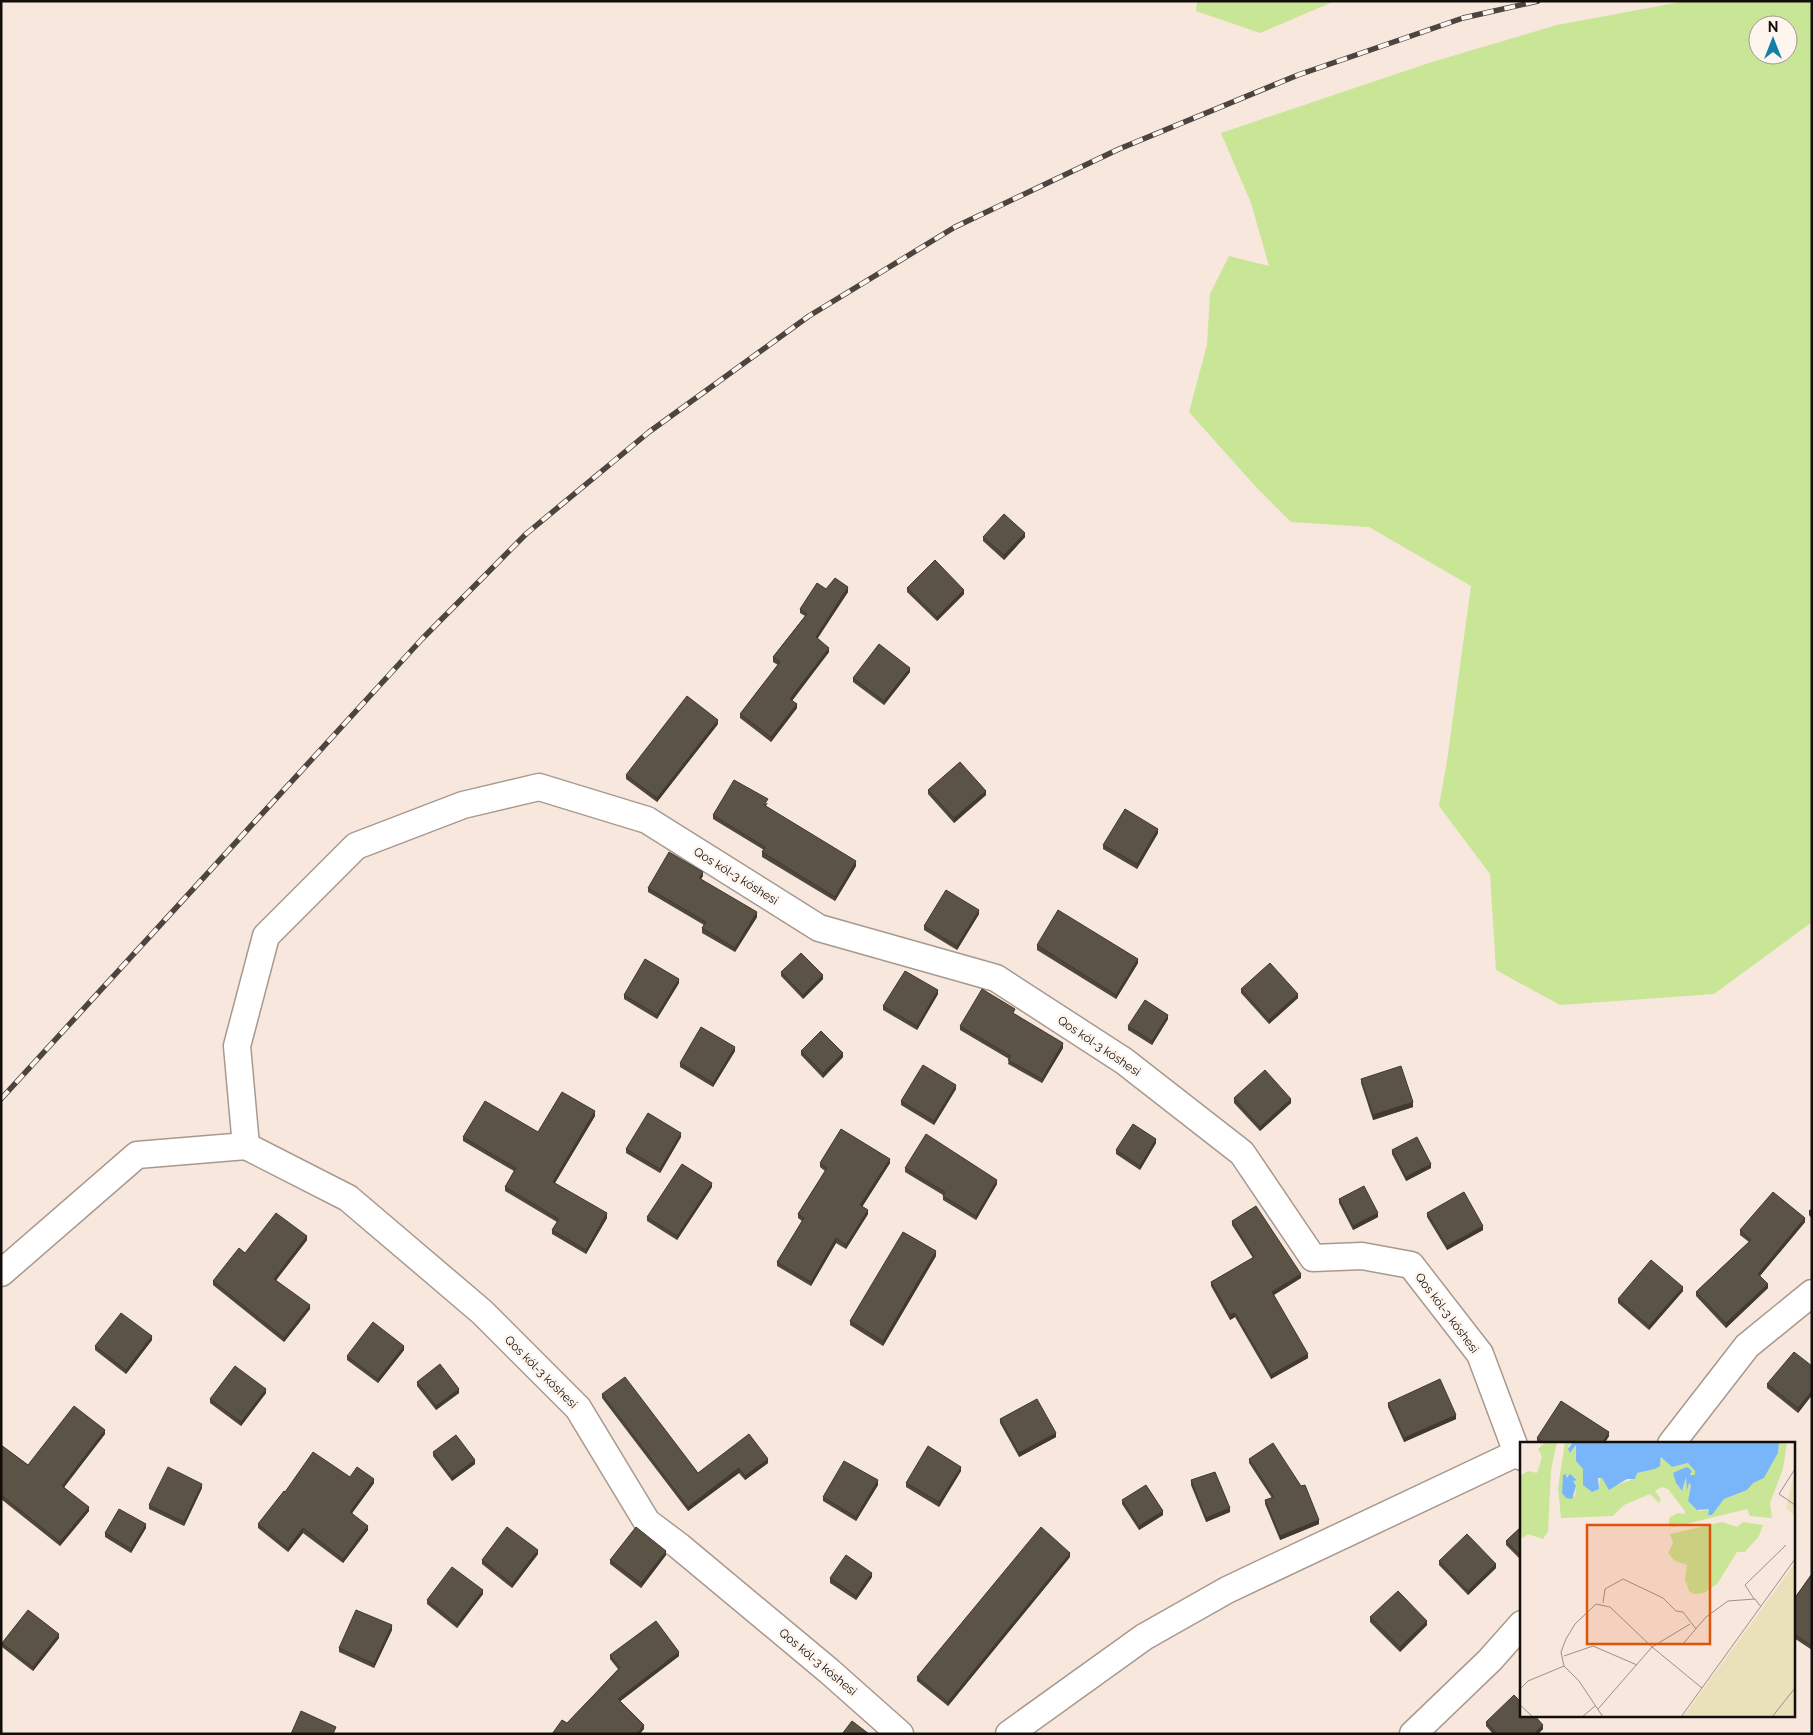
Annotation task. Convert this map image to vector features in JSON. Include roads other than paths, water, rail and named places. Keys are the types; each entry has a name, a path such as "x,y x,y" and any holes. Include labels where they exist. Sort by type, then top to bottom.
{"street":[{"name":"Qos kól-3 kóshesi","path":"900,1734 830,1671 647,1522 578,1408 482,1312 348,1198 246,1146 238,1046 266,936 356,846 463,805 539,787 647,820 818,928 996,978 1124,1062 1242,1153 1312,1258 1362,1256 1411,1266 1480,1354 1519,1455 1211,1600 1144,1637 1009,1734"},
{"path":"1,1273 137,1154 246,1146"},
{"path":"1673,1442 1746,1346 1812,1292"},
{"path":"1413,1734 1490,1660 1520,1626"}],"railway":[{"path":"1,1099 422,639 526,534 649,432 809,316 955,227 1119,149 1298,75 1463,18 1538,1"}]}
